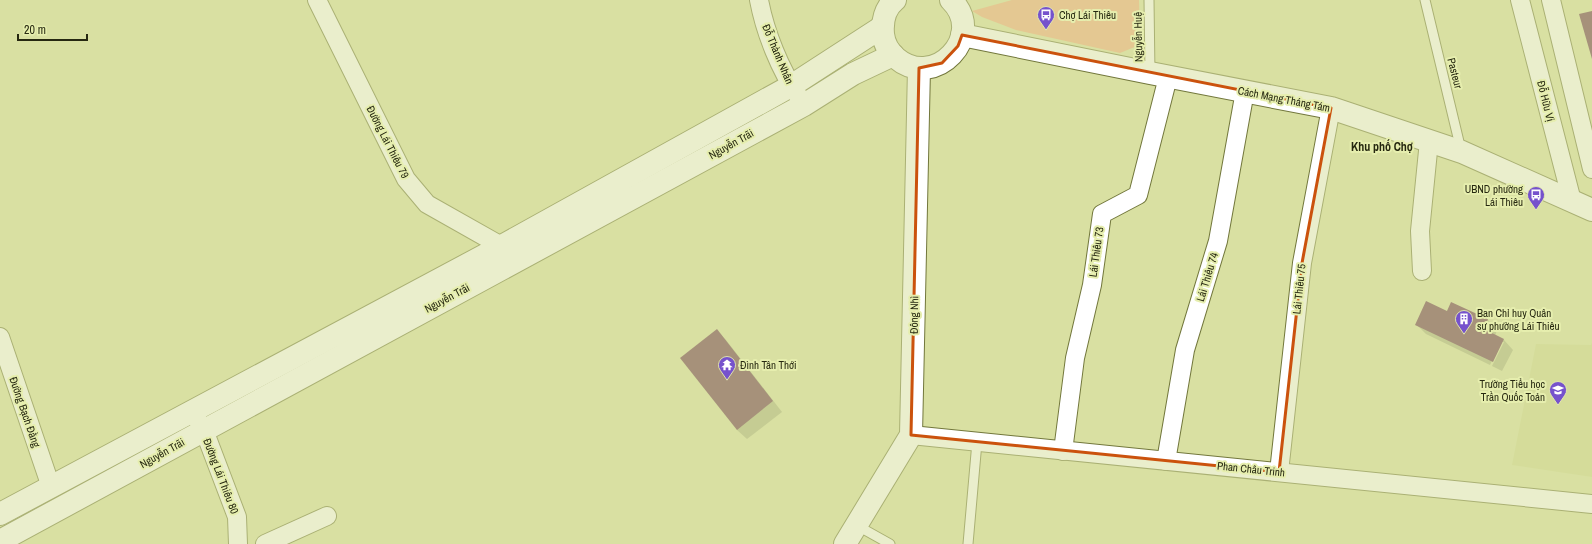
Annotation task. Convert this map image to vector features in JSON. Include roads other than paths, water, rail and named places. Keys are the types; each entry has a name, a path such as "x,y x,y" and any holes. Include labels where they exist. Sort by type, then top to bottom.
{"main road":[{"path":"895,0 886,13 882,27 883,37 887,47 900,62 919,68 931,67 942,63 952,56 958,46 962,35 962,23 959,11 953,0"},
{"name":"Nguyễn Trãi","path":"0,514 502,246 791,86 882,27"},
{"name":"Cách Mạng Tháng Tám","path":"962,35 1330,108 1462,152 1592,210"},
{"name":"Nguyễn Trãi","path":"0,541 804,104 853,74 893,55"},
{"name":"Đông Nhì","path":"911,435 919,68"},
{"path":"845,544 911,435"}],"street":[{"name":"Đường Lái Thiêu 79","path":"317,0 406,179 427,204 522,258"},
{"name":"Đỗ Thành Nhân","path":"759,0 769,36 791,86 804,104"},
{"name":"Đỗ Hữu Vị","path":"1520,0 1572,201"},
{"path":"1551,0 1592,169"},
{"name":"Lái Thiêu 73","path":"1063,450 1074,358 1092,285 1102,214 1138,195 1159,75"},
{"name":"Lái Thiêu 74","path":"1166,461 1185,350 1218,240 1245,92"},
{"name":"Lái Thiêu 75","path":"1279,472 1302,263 1330,108"},
{"path":"1422,271 1420,231 1429,142"},
{"name":"Đường Bạch Đằng","path":"0,337 51,486"},
{"name":"Đường Lái Thiêu 80","path":"192,411 204,430 237,517 238,544"},
{"name":"Phan Châu Trinh","path":"911,435 1592,504"},
{"path":"265,544 327,516"}],"lane":[{"name":"Nguyễn Huệ","path":"1149,0 1159,75"},
{"name":"Pasteur","path":"1425,0 1462,152"},
{"path":"968,544 977,442"},
{"path":"856,525 890,544"}],"place":[{"name":"Chợ Lái Thiêu","path":"1046,30"},
{"name":"UBND phường Lái Thiêu","path":"1536,210"},
{"name":"Ban Chỉ huy Quân sự phường Lái Thiêu","path":"1464,334"},
{"name":"Đình Tân Thới","path":"727,380"},
{"name":"Trường Tiểu học Trần Quốc Toản","path":"1558,405"}],"district":[{"name":"Khu phố Chợ","path":"1382,147"}]}
